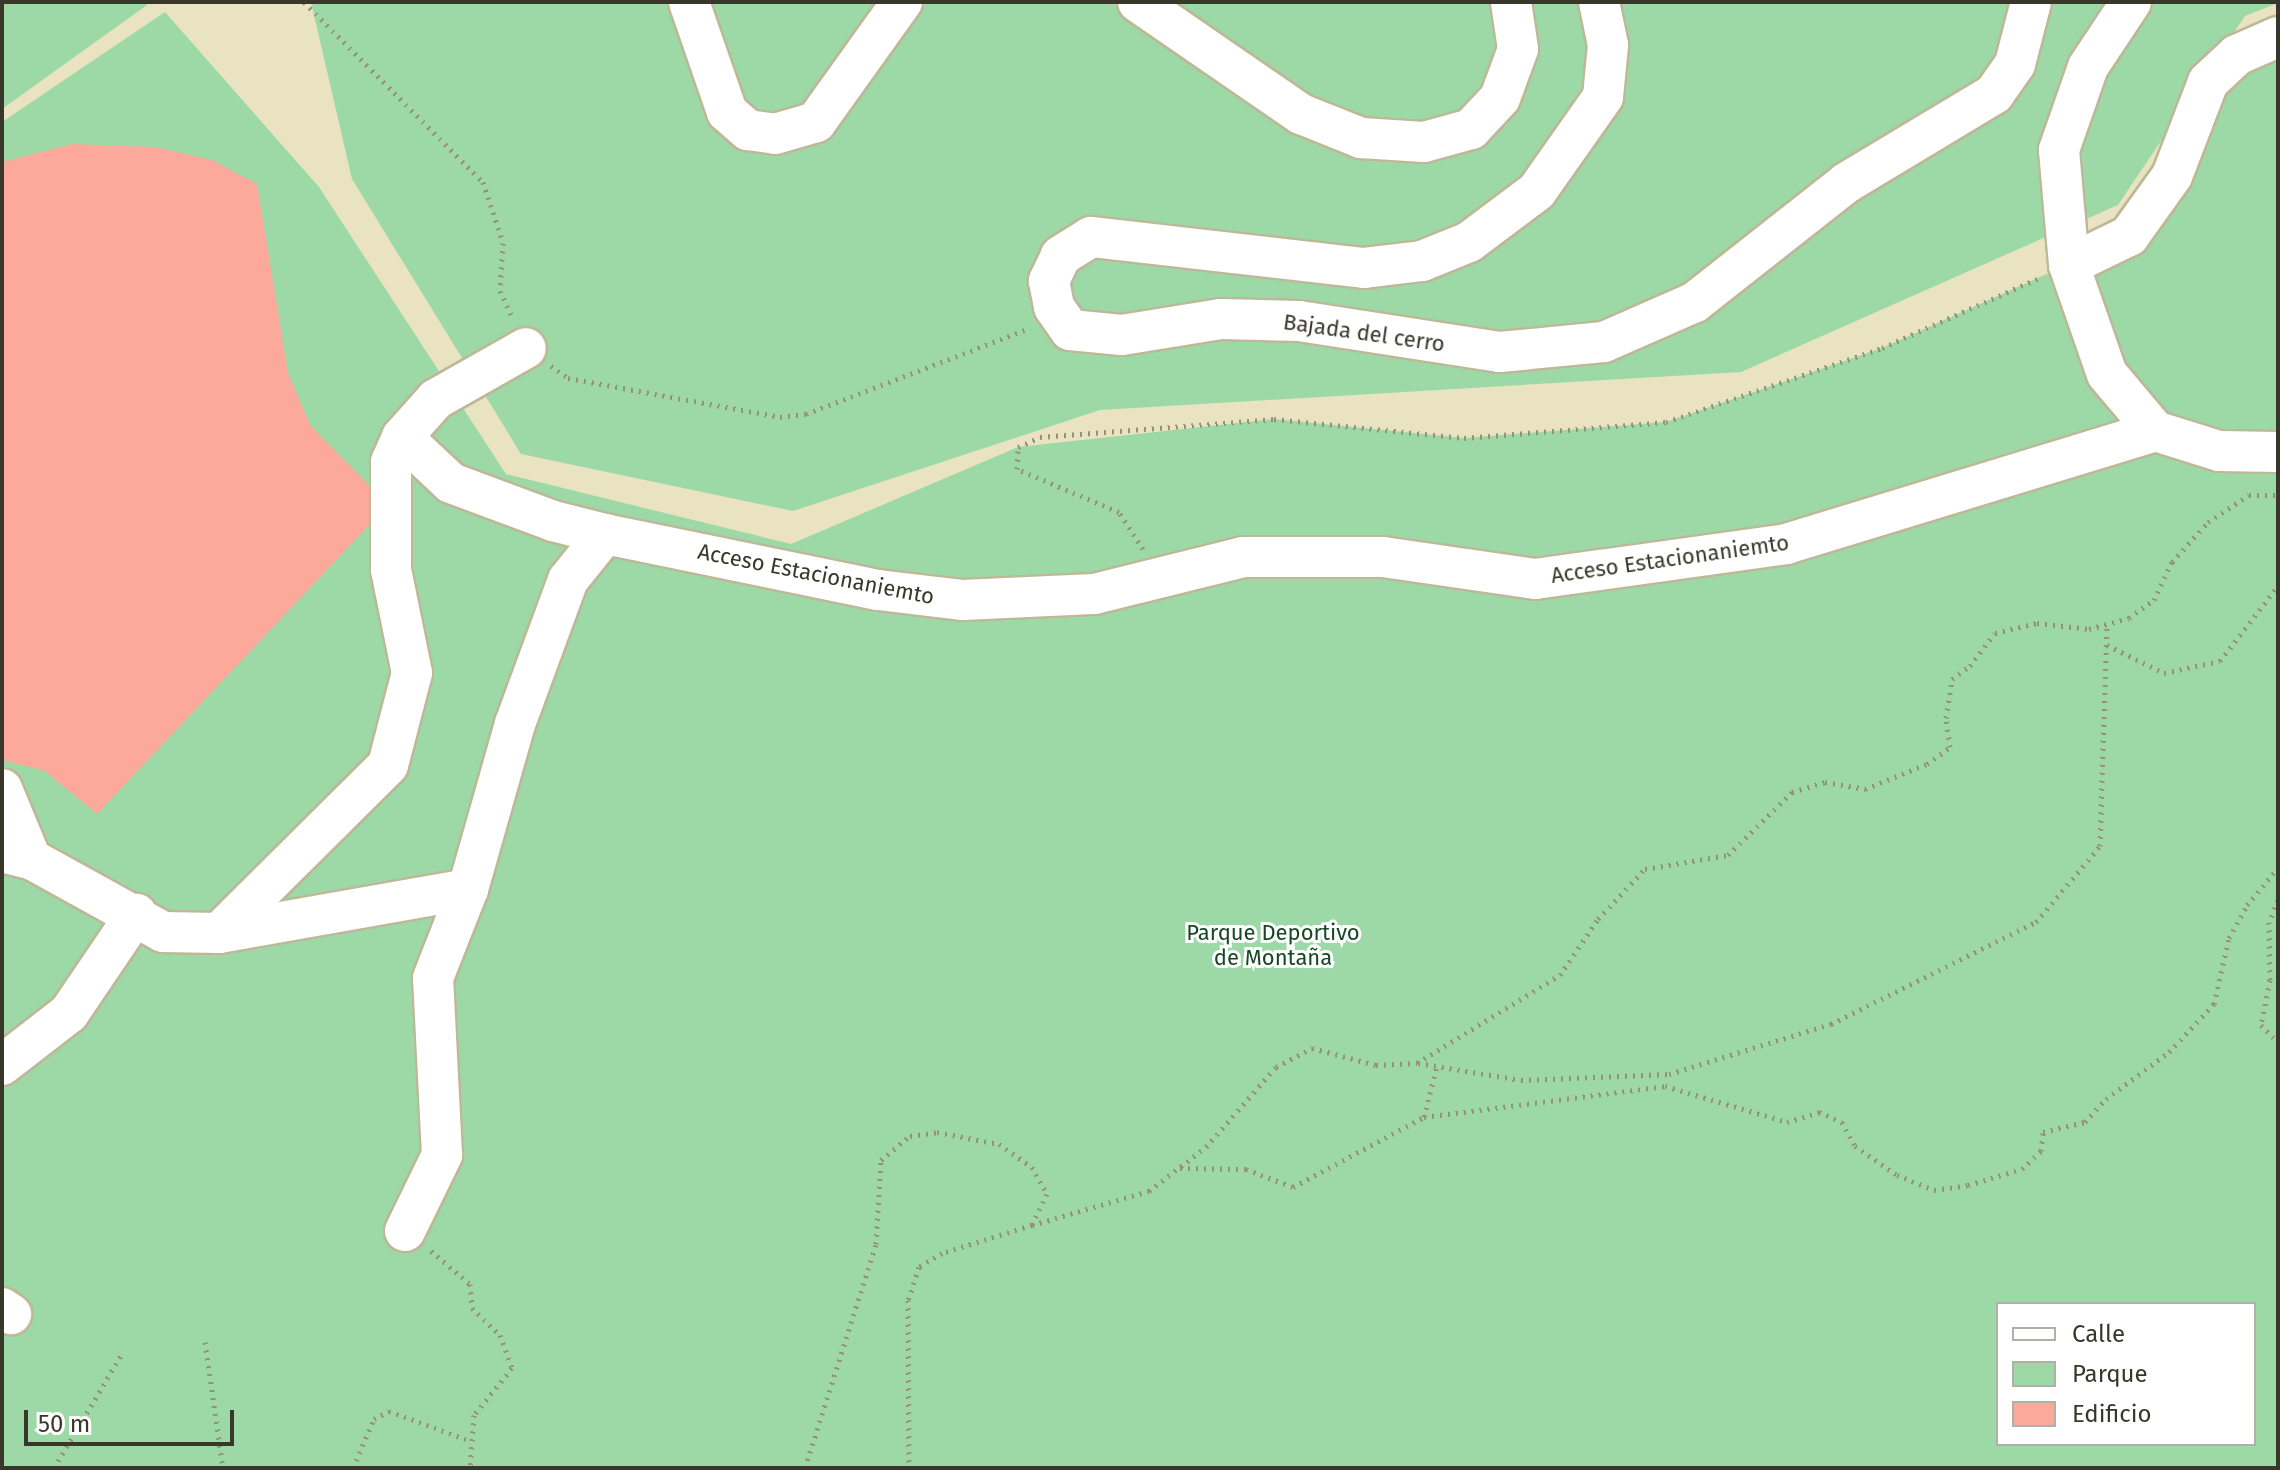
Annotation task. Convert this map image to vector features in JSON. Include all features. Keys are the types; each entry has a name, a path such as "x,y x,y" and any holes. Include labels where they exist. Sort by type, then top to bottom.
{"street":[{"path":"689,2 727,112 748,130 775,134 816,122 902,2"},
{"path":"1138,2 1301,114 1361,138 1424,142 1471,129 1500,98 1518,49 1511,2"},
{"path":"1061,316 1049,281 1061,256 1091,237 1364,268 1422,261 1469,242 1537,191 1603,97 1608,45 1599,2"},
{"name":"Bajada del cerro","path":"1061,316 1070,330 1122,335 1221,319 1299,321 1500,352 1604,342 1695,302 1846,183 1994,94 2015,64 2031,2"},
{"path":"2131,2 2088,67 2059,150 2069,265 2107,374 2155,431 2219,451 2278,452"},
{"path":"2069,265 2129,236 2172,176 2208,82 2237,55 2278,37"},
{"path":"219,933 388,765 412,673 391,570 391,462 402,437 436,399 526,348"},
{"name":"Acceso Estacionaniemto","path":"402,437 451,483 553,521 878,590 963,600 1094,594 1243,557 1352,557 1535,579 1786,544 2155,431"},
{"path":"405,1231 442,1155 433,978 468,889 515,724 568,580 605,534"},
{"path":"2,789 16,855 136,914 163,932 219,933 468,889"},
{"path":"2,1065 69,1013 136,914"}],"path":[{"path":"304,2 483,182 503,243 500,291 526,348 568,378 780,417 806,414 1061,316"},
{"path":"1162,577 1119,512 1017,469 1018,447 1040,437 1274,419 1464,438 1666,422 1882,348 2069,265"},
{"path":"1417,1063 1560,975 1598,919 1645,869 1728,855 1792,792 1825,782 1865,789 1927,764 1950,747 1946,718 1952,679 1970,666 1995,633 2037,623 2107,627 2154,600 2172,562 2208,522 2249,495 2278,495"},
{"path":"2107,645 2164,673 2220,661 2278,586"},
{"path":"909,1468 908,1300 919,1267 942,1253 1149,1191 1206,1147 1276,1067 1312,1048 1376,1065 1417,1063 1521,1080 1669,1074 1831,1024 2036,922 2100,846 2107,627"},
{"path":"1179,1168 1246,1169 1293,1187 1424,1117 1665,1086 1787,1122 1819,1112 1842,1122 1855,1146 1897,1175 1934,1190 2022,1169 2041,1151 2043,1132 2085,1122 2106,1099 2160,1060 2214,1004 2229,938 2247,905 2278,868"},
{"path":"2278,900 2269,922 2270,980 2261,1025 2278,1042"},
{"path":"1424,1117 1437,1066"},
{"path":"1665,1086 1669,1074"},
{"path":"805,1468 876,1244 881,1160 910,1136 937,1132 999,1144 1032,1167 1047,1194 1032,1225"},
{"path":"405,1231 470,1284 472,1308 500,1335 509,1354 512,1368 474,1415 468,1440 470,1468"},
{"path":"205,1342 223,1468"},
{"path":"54,1468 121,1355"},
{"path":"353,1468 374,1419 389,1411 468,1440"}],"green space":[{"path":"2,2 147,2 147,5 2,109"},
{"path":"311,2 2278,3 2245,16 2118,205 1741,372 1100,410 793,511 521,454 352,179"},
{"name":"Parque Deportivo de Montaña","path":"165,12 319,187 506,474 791,544 1018,447 1274,419 1464,438 1666,422 1882,348 2129,237 2237,55 2278,37 2278,1468 2,1468 2,122"}],"building":[{"path":"72,144 154,147 212,160 257,184 288,373 310,425 388,505 97,814 45,771 2,760 2,162"}]}
